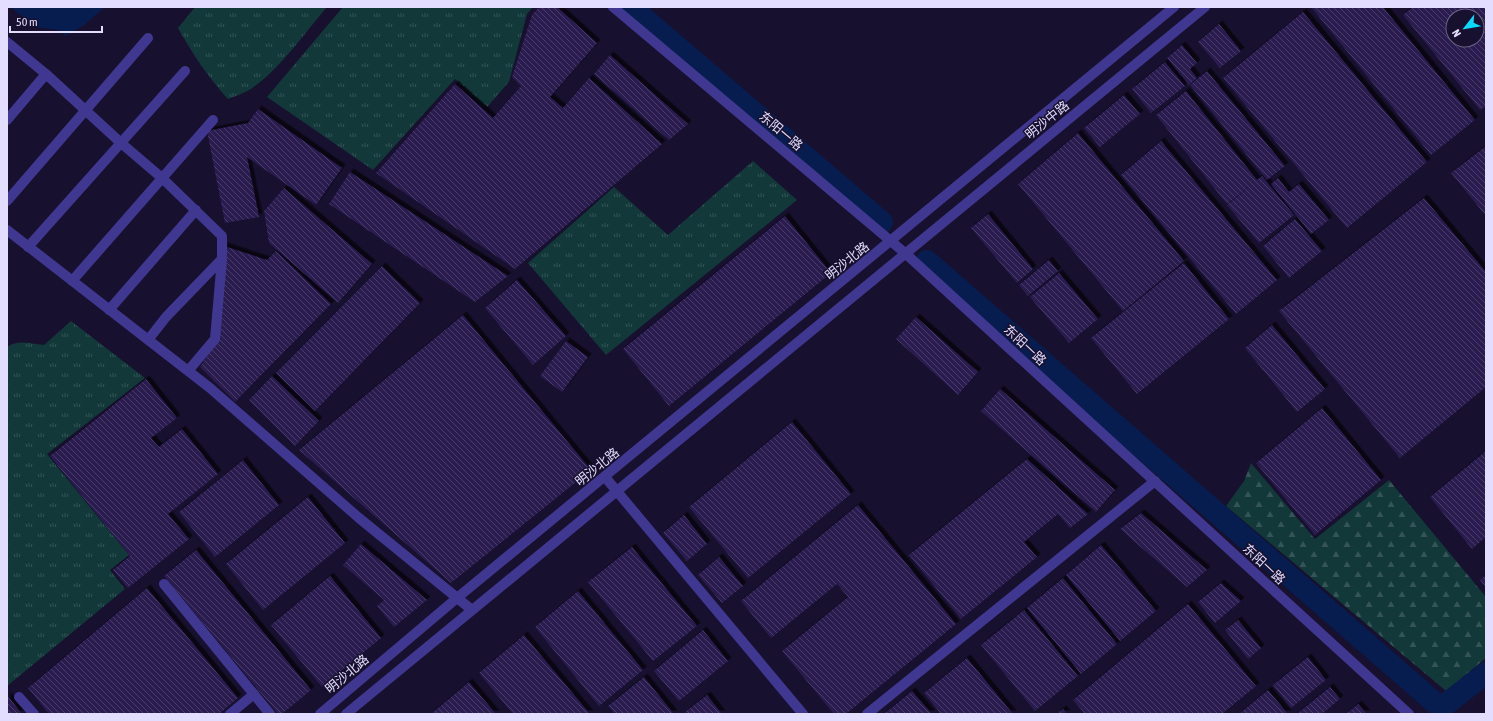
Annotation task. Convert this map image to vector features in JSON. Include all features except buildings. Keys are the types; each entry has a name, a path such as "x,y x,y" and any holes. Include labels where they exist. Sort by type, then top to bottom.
{"street":[{"name":"东阳一路","path":"613,7 892,240 1409,714"},
{"name":"明沙中路","path":"892,240 1174,7"},
{"name":"明沙中路","path":"905,252 1205,7"},
{"path":"7,201 148,38"},
{"path":"8,47 46,74 120,144 162,178 222,236 222,259 215,339 188,371"},
{"path":"28,247 185,71"},
{"path":"7,120 46,74"},
{"path":"72,281 212,120"},
{"path":"109,310 196,210"},
{"path":"7,230 210,388 358,518 472,610"},
{"name":"明沙北路","path":"320,714 457,598 892,240"},
{"path":"346,714 905,252"},
{"path":"148,340 166,317 222,259"},
{"path":"605,477 803,714"},
{"path":"868,714 1155,481"},
{"path":"164,584 270,714"},
{"path":"230,714 254,694"},
{"path":"20,697 34,714"}],"green space":[{"path":"195,7 327,7 272,72 251,89 228,99 201,65 178,28"},
{"path":"343,7 533,7 527,14 509,82 487,107 455,79 373,170 267,97"},
{"path":"753,161 797,200 606,355 528,263 614,187 668,235"},
{"path":"71,321 145,378 47,454 129,555 110,570 125,589 7,686 7,347 16,343 44,345"},
{"path":"1251,463 1315,539 1389,480 1486,597 1486,658 1446,691 1226,506 1244,481"}],"water":[{"path":"11,7 105,7 84,25 65,36 59,30 34,27"}],"waterway":[{"path":"631,7 882,222"},
{"path":"927,261 1441,708 1486,673"}]}
